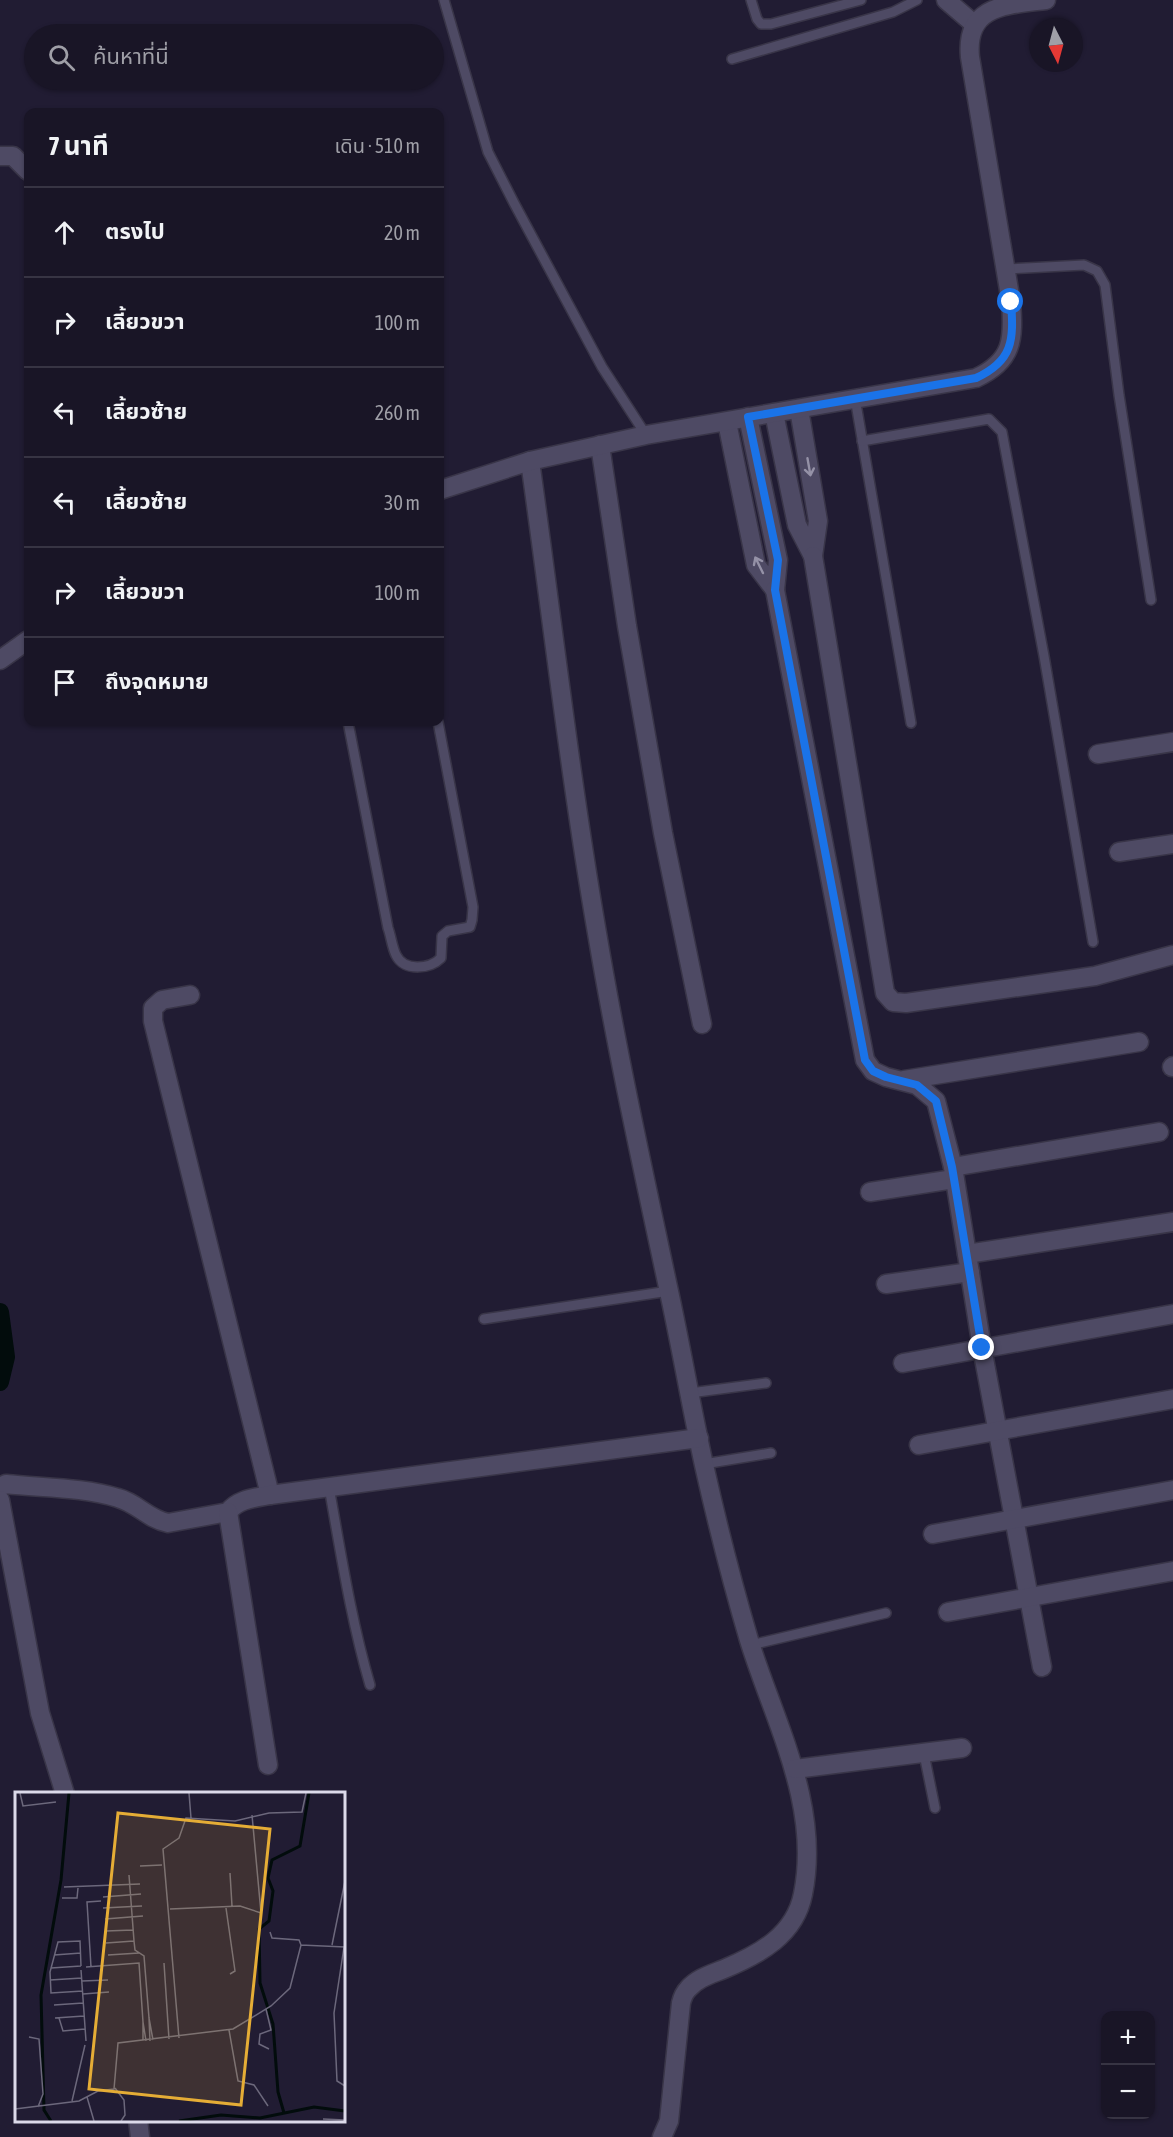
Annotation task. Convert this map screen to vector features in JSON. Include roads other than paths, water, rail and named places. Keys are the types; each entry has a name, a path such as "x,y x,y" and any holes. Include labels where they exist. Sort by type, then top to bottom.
{"street":[{"path":"946,0 974,24"},
{"path":"444,489 530,461 645,435 976,378 992,370 1004,358 1013,326 1006,269 969,43 974,24 992,11 1008,5 1046,0"},
{"path":"0,156 13,156 24,167"},
{"path":"799,409 818,521 813,556 885,993 893,1002 906,1003 1095,976 1173,956"},
{"path":"774,412 797,525 813,556"},
{"path":"748,417 778,560 775,590 865,1060 873,1071 917,1085 936,1101 953,1173 982,1348 1042,1667"},
{"path":"727,422 756,565 775,590"},
{"path":"600,445 663,832 702,1024"},
{"path":"530,461 597,931 640,1161 704,1464 730,1573 751,1645 795,1769 807,1864 803,1897 793,1922 782,1936 746,1960 699,1980 687,1990 681,2003 669,2121 662,2137"},
{"path":"0,660 24,643"},
{"path":"1098,754 1173,742"},
{"path":"1119,852 1173,844"},
{"path":"190,995 162,1000 153,1008 153,1021 270,1495"},
{"path":"903,1080 1139,1042"},
{"path":"870,1192 1159,1132"},
{"path":"967,1254 1173,1222"},
{"path":"886,1284 970,1272"},
{"path":"903,1363 1173,1314"},
{"path":"919,1445 1173,1399"},
{"path":"0,1487 6,1485 95,1493 119,1498 134,1504 158,1521 168,1523 228,1512 241,1502 270,1495 699,1438"},
{"path":"933,1534 1173,1490"},
{"path":"0,1500 40,1713 64,1792"},
{"path":"228,1512 268,1765"},
{"path":"948,1612 1173,1571"},
{"path":"795,1769 962,1748"},
{"path":"138,2122 140,2137"}],"lane":[{"path":"444,0 488,152 513,203 603,367 645,435"},
{"path":"751,0 761,24 771,24 835,3 861,0"},
{"path":"732,59 893,12 917,0"},
{"path":"1006,269 1084,265 1097,271 1105,285 1119,395 1151,600"},
{"path":"855,398 911,723"},
{"path":"862,441 989,419 1002,432 1044,656 1093,942"},
{"path":"349,726 388,927 397,957 404,963 418,968 435,964 441,958 442,936 448,931 470,927 472,920 473,907 439,726"},
{"path":"484,1319 669,1291"},
{"path":"690,1393 766,1383"},
{"path":"704,1464 771,1454"},
{"path":"330,1487 358,1645 370,1685"},
{"path":"751,1645 886,1613"},
{"path":"924,1754 935,1808"}],"waterway":[{"path":"0,1312 6,1357 0,1382"}]}
